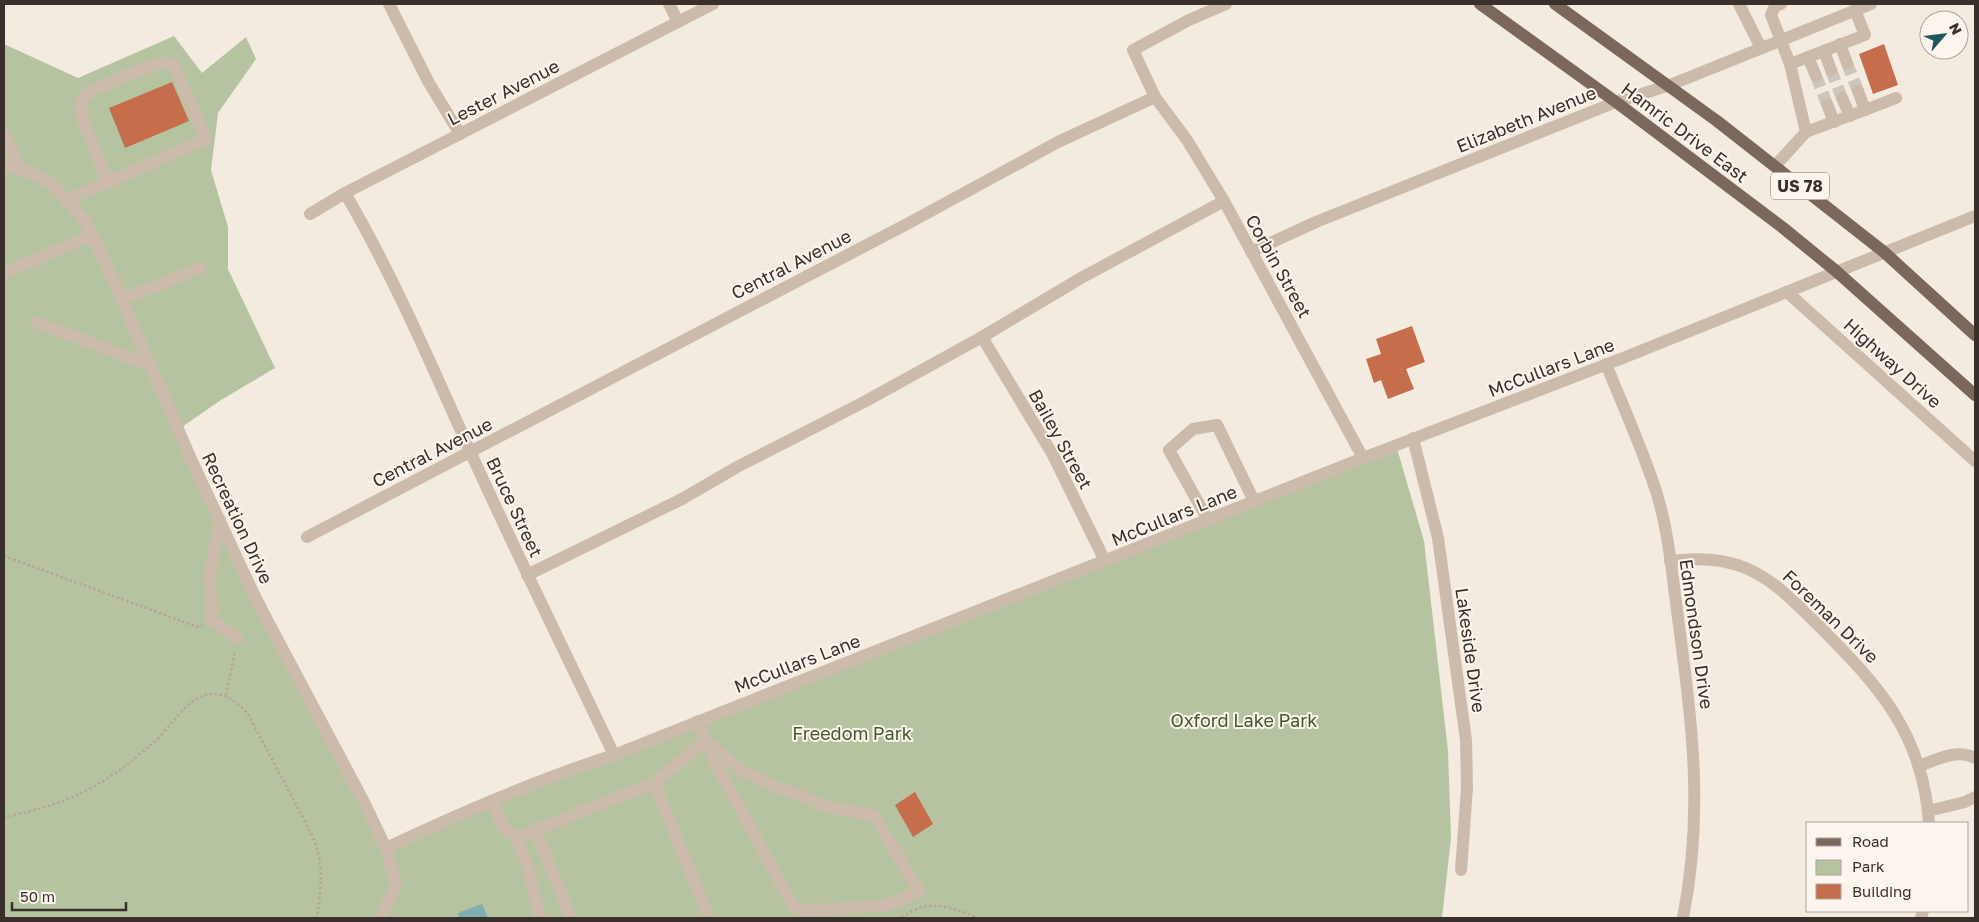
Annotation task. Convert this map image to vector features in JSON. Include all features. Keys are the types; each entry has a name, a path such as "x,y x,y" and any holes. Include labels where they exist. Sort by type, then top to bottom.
{"main road":[{"name":"Hamric Drive East","path":"1480,4 1616,102 1782,227 1836,271 1975,395"},
{"name":"Hamric Drive East","path":"1555,4 1670,85 1775,166 1884,252 1975,335"}],"street":[{"path":"389,4 429,83 460,134"},
{"path":"668,4 678,22"},
{"name":"Lester Avenue","path":"310,214 345,193 713,4"},
{"path":"1155,97 1133,50 1189,20 1226,4"},
{"path":"1740,4 1762,48"},
{"path":"1781,4 1775,6 1771,15 1790,64 1806,132"},
{"name":"Elizabeth Avenue","path":"1251,252 1316,222 1616,102 1670,85 1872,4"},
{"path":"1790,64 1865,35 1855,10"},
{"path":"1840,44 1847,64"},
{"path":"1824,51 1831,70"},
{"path":"1808,57 1816,76"},
{"path":"67,200 206,139 174,65 166,62 151,65 93,90 84,97 80,106 82,120 108,182"},
{"path":"1858,91 1865,110"},
{"name":"Corbin Street","path":"1155,97 1187,140 1224,201 1363,458"},
{"name":"Central Avenue","path":"307,537 1058,142 1155,97"},
{"path":"1842,98 1850,116"},
{"path":"1775,166 1806,132 1896,98"},
{"path":"1827,104 1834,122"},
{"path":"4,135 22,170"},
{"name":"Recreation Drive","path":"4,164 38,176 52,185 85,221 256,599 364,802 386,848 396,883 382,918"},
{"name":"Bruce Street","path":"345,193 362,221 435,371 527,575 614,755"},
{"path":"527,575 682,499 736,466 864,402 982,337 1081,278 1224,201"},
{"name":"McCullars Lane","path":"386,848 454,816 571,769 614,755 1413,438 1606,364 1975,216"},
{"path":"4,273 92,235"},
{"path":"120,300 200,268"},
{"name":"Highway Drive","path":"1787,292 1975,461"},
{"path":"36,322 151,366"},
{"name":"Bailey Street","path":"982,337 1053,454 1105,561"},
{"name":"Edmondson Drive","path":"1606,364 1656,491 1665,526 1670,561 1688,697 1695,770 1694,844 1689,891 1683,918"},
{"path":"1208,520 1169,450 1193,429 1217,426 1254,501"},
{"name":"Lakeside Drive","path":"1413,438 1438,538 1466,740 1467,788 1461,870"},
{"path":"220,520 210,574 212,620 238,639"},
{"name":"Foreman Drive","path":"1670,561 1703,559 1733,564 1760,575 1784,591 1850,658 1882,694 1900,722 1919,766 1928,817 1975,797"},
{"path":"698,721 706,741 716,764 793,906 803,911 889,905 919,891 873,815 829,807 774,786 738,768 706,741"},
{"path":"516,838 654,783 706,741"},
{"path":"1919,766 1956,754 1963,753 1975,758"},
{"path":"654,783 709,918"},
{"path":"491,801 504,826 516,838 528,866 540,918"},
{"path":"535,830 571,918"}],"path":[{"path":"4,556 198,627 212,620"},
{"path":"226,694 238,639"},
{"path":"4,818 33,810 90,789 157,740 199,698 226,694 248,714 320,852 322,871 317,918"},
{"path":"902,918 910,911 932,905 946,906 978,918"}],"green space":[{"name":"Oxford Lake Park","path":"174,36 202,73 246,37 256,59 218,113 211,170 228,227 228,269 275,368 221,400 179,429 386,848 1396,445 1424,541 1448,751 1451,838 1442,918 4,918 4,44 78,78"}],"water":[{"path":"482,904 488,918 459,918 458,913"}],"building":[{"path":"1884,44 1898,85 1873,94 1859,54"},
{"path":"172,82 189,121 125,148 109,108"},
{"path":"1412,326 1425,362 1406,369 1414,389 1388,399 1381,380 1374,383 1366,359 1381,354 1376,339"},
{"path":"915,792 933,824 913,837 895,805"}],"tunnel":[{"path":"1847,63 1858,91"},
{"path":"1831,70 1842,98"},
{"path":"1816,76 1827,104"}],"park label":[{"name":"Freedom Park","path":"852,733"}]}
